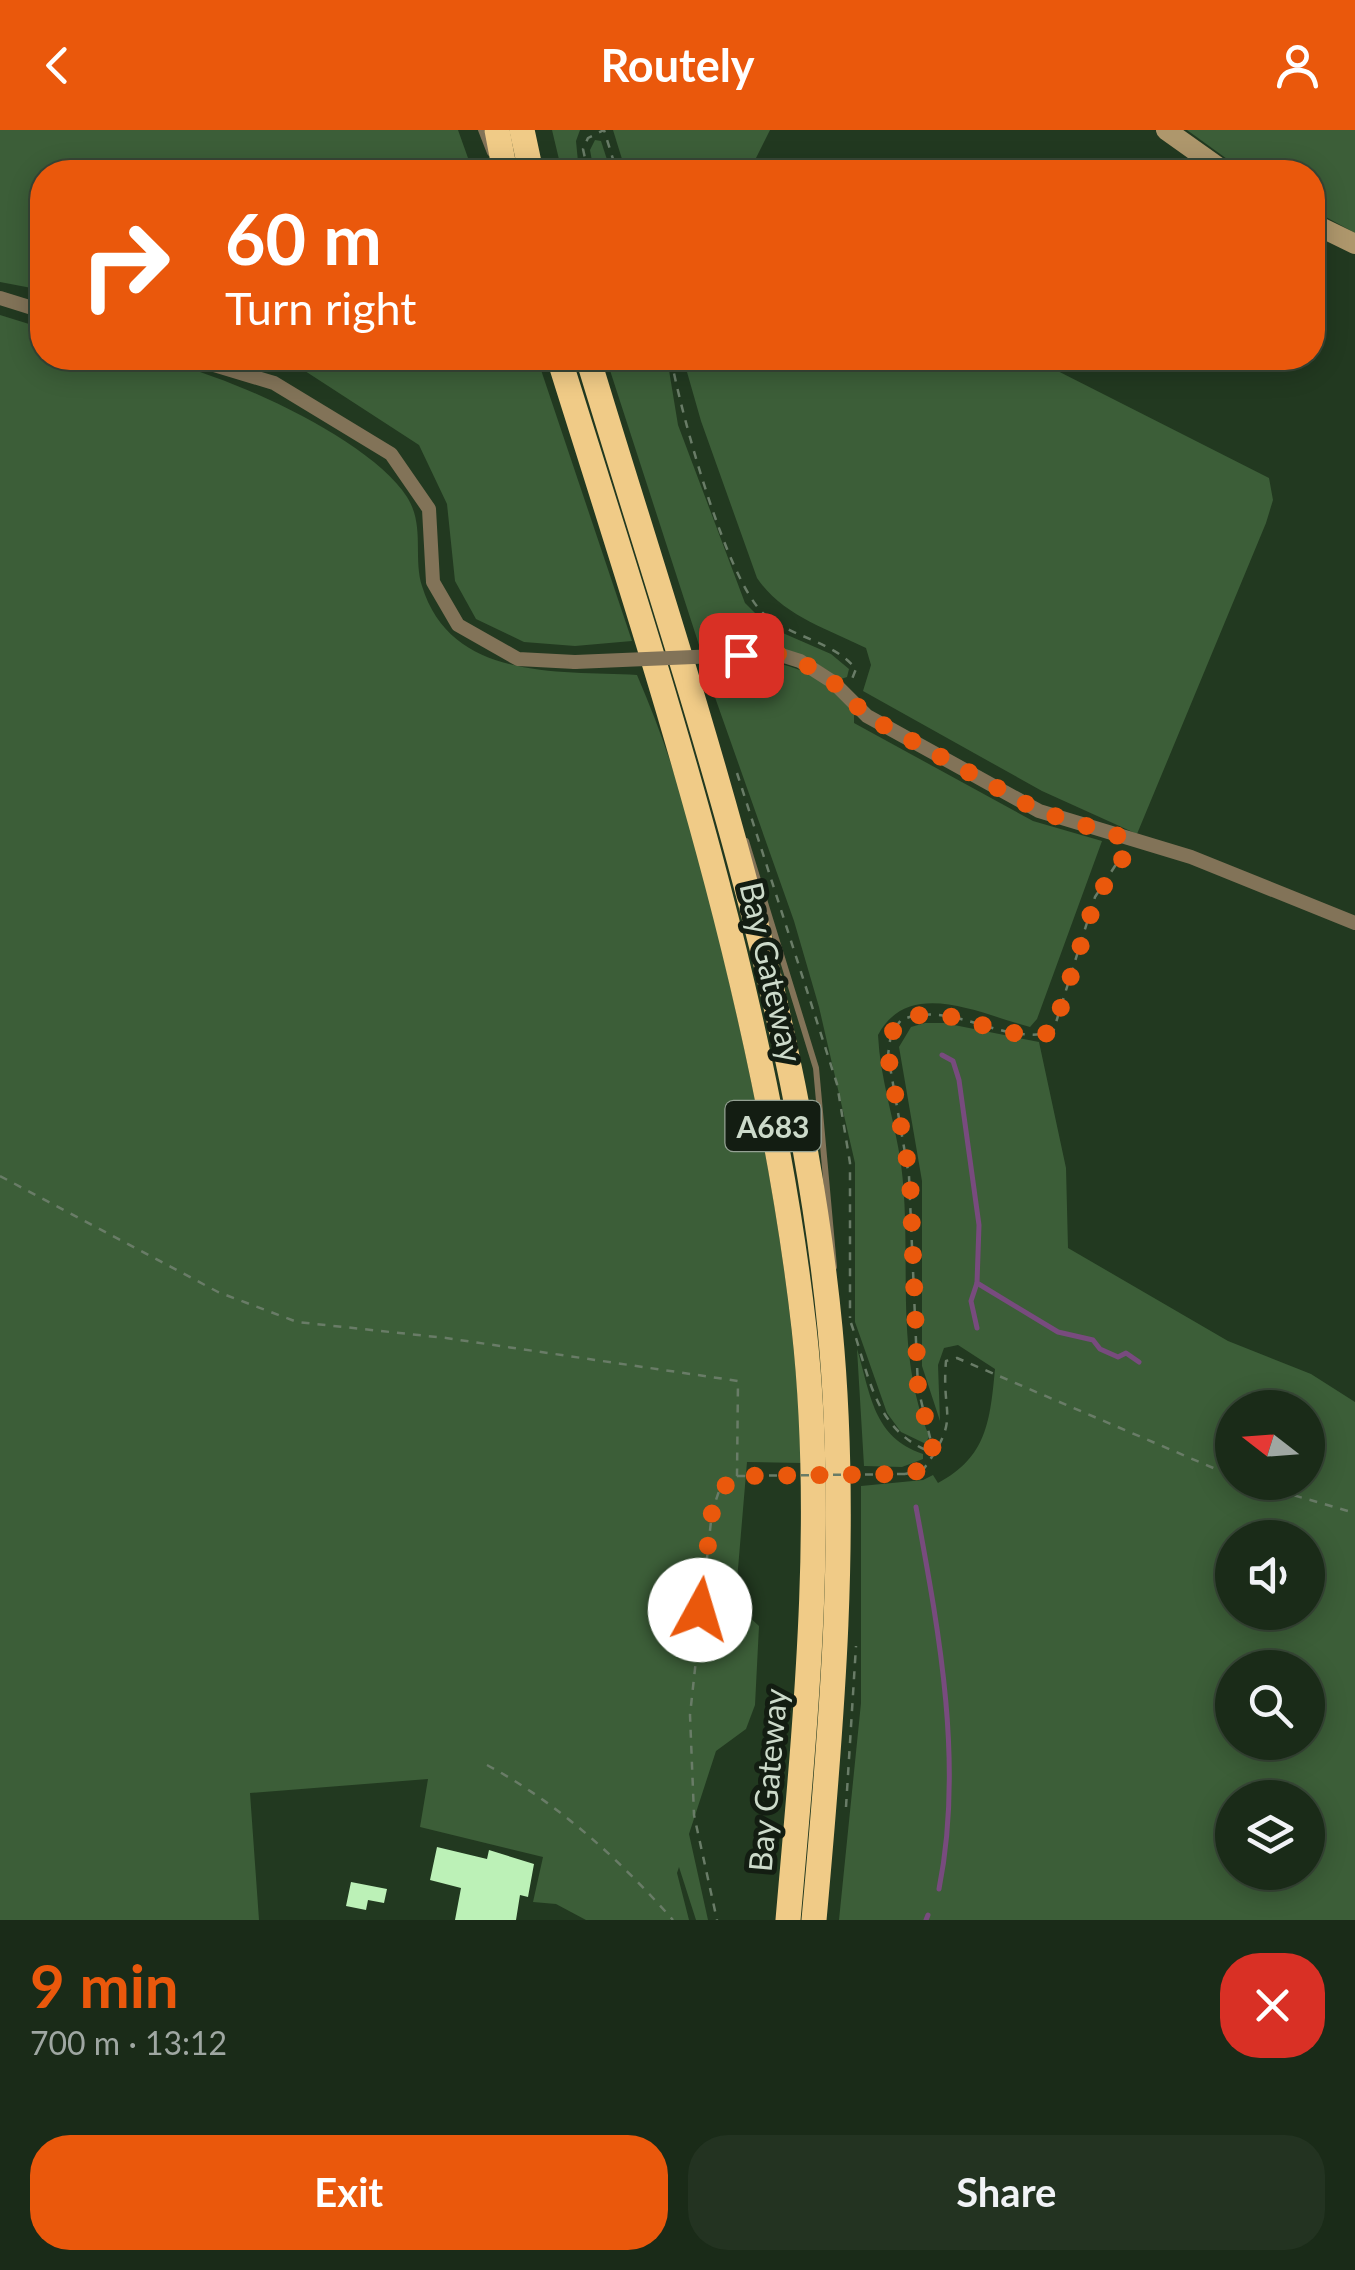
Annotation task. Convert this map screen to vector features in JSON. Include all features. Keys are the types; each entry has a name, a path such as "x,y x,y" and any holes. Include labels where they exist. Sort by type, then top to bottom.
{"highway":[{"path":"497,130 501,160"},
{"path":"522,130 528,160"},
{"name":"Bay Gateway","path":"563,370 719,883 747,992 794,1258 804,1330 812,1543 807,1696 788,1920"},
{"name":"Bay Gateway","path":"592,370 708,752 770,991 802,1134 830,1329 838,1458 835,1679 814,1920"}],"street":[{"path":"1166,130 1207,160"},
{"path":"1325,229 1355,244"},
{"path":"0,298 30,307"},
{"path":"231,370 274,383 391,454 429,509 433,582 458,625 518,659 574,662 778,654 800,661 867,716 1039,811 1192,857 1355,922"}],"lane":[{"path":"481,130 496,160"}],"path":[{"path":"585,160 583,149 588,138 604,130 613,160"},
{"path":"674,370 682,422 744,586 762,613 844,655 856,669 846,695"},
{"path":"934,1454 918,1388 910,1176 888,1055 891,1034 901,1020 934,1012 1023,1035 1053,1032 1096,898 1123,858 1128,839"},
{"path":"0,1176 218,1292 297,1322 446,1338 738,1382 737,1476"},
{"path":"850,1321 884,1418 910,1444 934,1454"},
{"path":"717,1920 696,1832 690,1715 712,1512 719,1491 737,1476 905,1474 922,1470 946,1438 950,1420 946,1361 956,1358 1215,1469"},
{"path":"1308,1500 1355,1514"},
{"path":"486,1765 529,1790 585,1832 672,1920"}],"green space":[{"path":"0,130 458,130 469,160 30,160 30,288 0,282"},
{"path":"552,130 580,130 576,141 578,160 559,160"},
{"path":"613,130 770,130 755,160 622,160"},
{"path":"1187,130 1355,130 1355,233 1325,217 1325,160 1228,160"},
{"path":"595,140 601,141 607,160 592,160 590,150"},
{"path":"0,315 30,324 30,370 192,370 247,390 325,429 388,474 407,497 416,519 422,586 436,617 457,639 482,655 511,665 637,675 690,825 755,1100 786,1281 802,1463 747,1462 735,1604 759,1626 755,1705 746,1729 716,1751 689,1834 708,1920 696,1920 679,1867 677,1873 689,1920 586,1920 556,1904 533,1902 543,1857 420,1827 428,1779 250,1793 259,1920 0,1920"},
{"path":"303,370 541,370 632,641 575,646 524,642 476,619 455,581 447,504 419,445"},
{"path":"610,370 669,370 678,425 745,603 769,627 831,654 849,669 847,677 841,679 804,658 774,648 700,648"},
{"path":"686,370 1056,370 1269,478 1273,500 1266,523 1137,834 1042,791 863,691 871,665 866,648 806,620 779,602 757,578"},
{"path":"770,662 795,668 816,679 854,712 854,723 1033,821 1102,841 1037,1019 1030,1027 947,1004 927,1004 908,1007 891,1017 878,1035 901,1164 907,1336 918,1403 929,1436 926,1444 901,1432 887,1413 855,1322 855,1163 819,1007 794,921 705,669"},
{"path":"925,1023 944,1023 1039,1042 1066,1168 1068,1248 1228,1341 1311,1374 1355,1402 1355,1920 839,1920 861,1703 861,1486 923,1480 933,1475 938,1483 967,1462 988,1421 995,1369 958,1345 944,1348 938,1365 940,1421 922,1366 922,1181 899,1047 911,1027"},
{"path":"857,1349 876,1412 894,1437 923,1454 923,1459 902,1467 864,1466"}],"building":[{"path":"437,1847 487,1859 489,1850 534,1864 528,1897 520,1895 516,1920 455,1920 461,1888 430,1880"},
{"path":"351,1882 387,1889 384,1903 368,1900 366,1910 346,1906"}],"waterway":[{"path":"942,1055 953,1061 959,1080 979,1225 977,1283 1058,1332 1093,1340 1100,1349 1118,1357 1126,1353 1139,1362"},
{"path":"977,1283 971,1301 977,1328"},
{"path":"916,1507 940,1650 949,1746 946,1842 939,1889"},
{"path":"926,1920 928,1915"}],"route":[{"path":"700,1610 712,1512 719,1491 737,1476 905,1474 922,1470 934,1454 933,1437 918,1388 912,1316 910,1176 890,1072 891,1034 901,1020 934,1012 1023,1035 1053,1032 1096,898 1123,858 1128,839 1039,811 867,716 833,682 800,661 778,654 741,655"}]}
